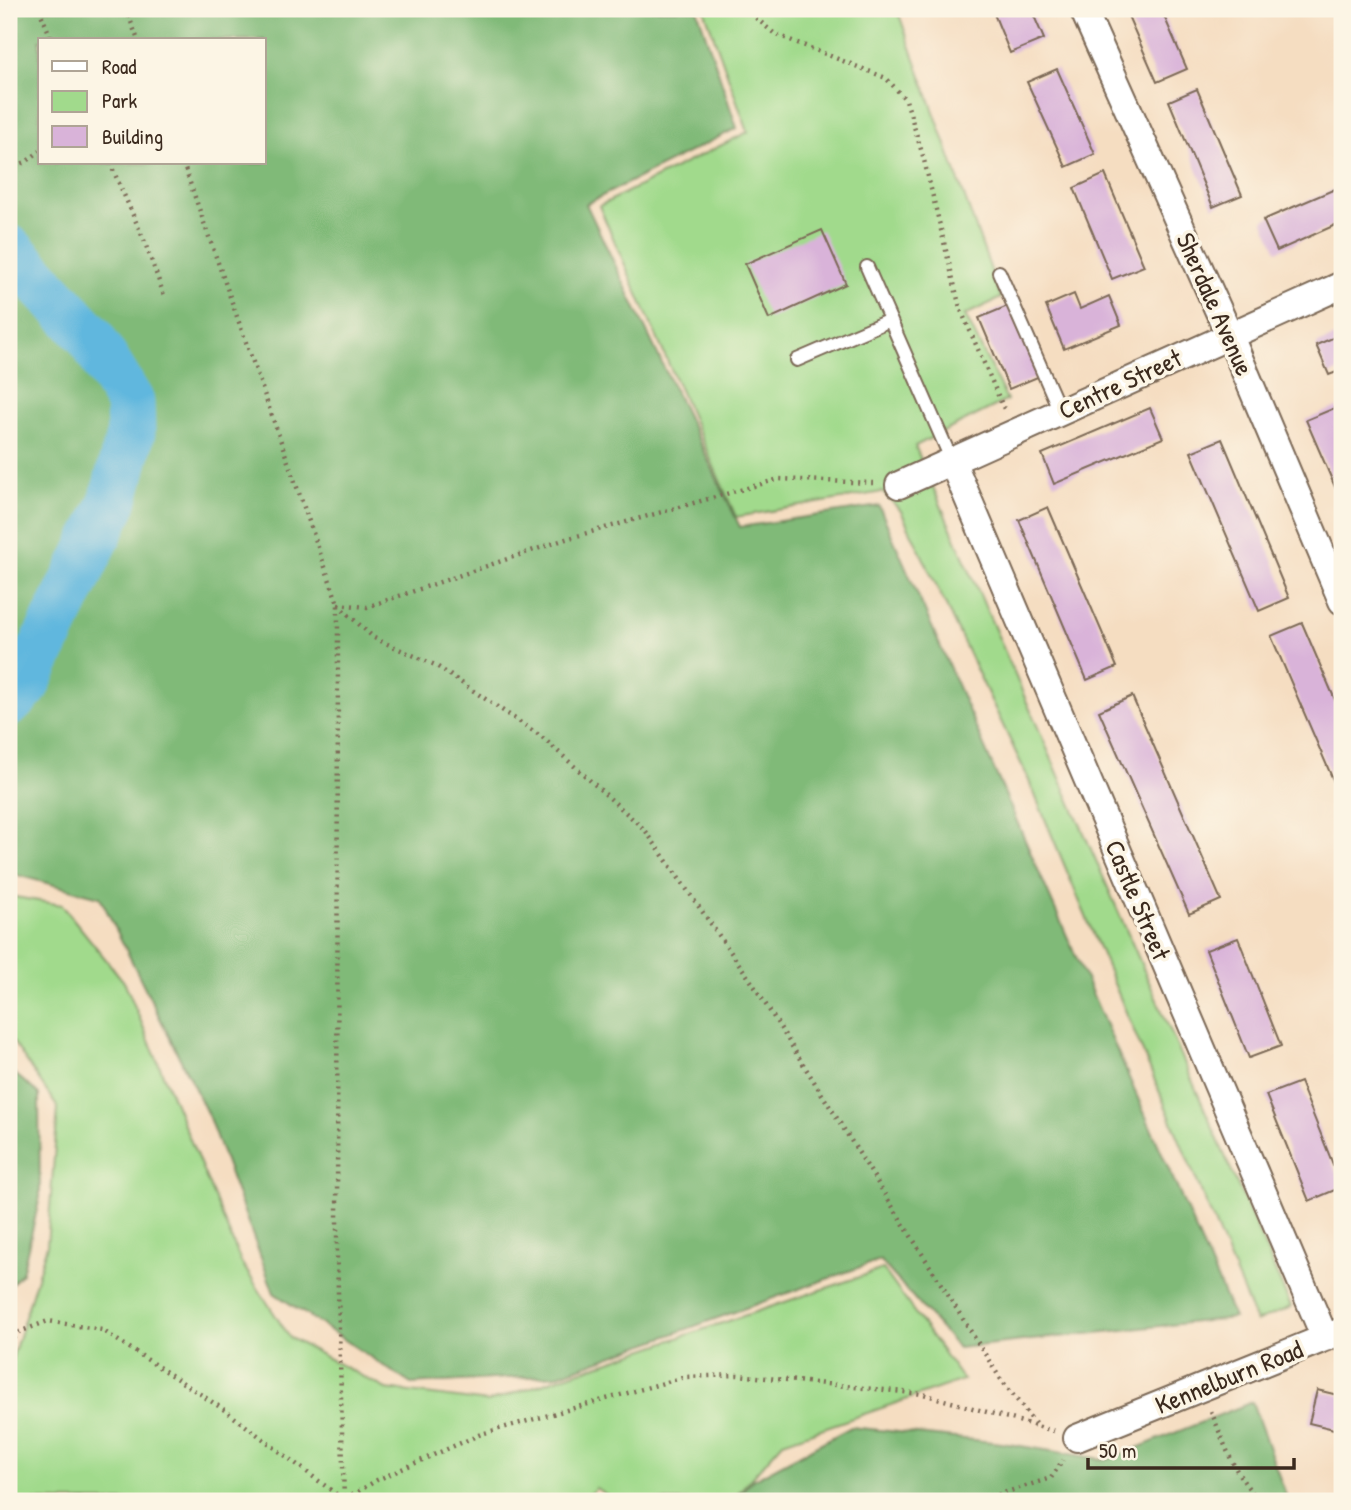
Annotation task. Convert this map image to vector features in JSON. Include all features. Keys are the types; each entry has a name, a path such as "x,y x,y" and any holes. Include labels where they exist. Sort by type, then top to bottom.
{"street":[{"name":"Sherdale Avenue","path":"1083,9 1229,334 1342,601"},
{"name":"Centre Street","path":"899,485 1342,285"},
{"name":"Castle Street","path":"952,461 1334,1335"},
{"name":"Kennelburn Road","path":"1077,1438 1334,1335"}],"lane":[{"path":"867,267 952,461"},
{"path":"999,272 1060,411"},
{"path":"797,360 890,320"}],"path":[{"path":"39,9 51,38"},
{"path":"127,9 137,38"},
{"path":"745,9 775,34 886,78 906,100 923,156 960,308 1012,433"},
{"path":"9,168 26,162 38,153"},
{"path":"110,164 144,240 165,298"},
{"path":"183,164 338,604 337,1257 344,1501"},
{"path":"338,604 367,607 566,539 779,479 899,485"},
{"path":"338,604 374,638 435,665 542,737 645,830 751,981 1000,1378 1038,1427"},
{"path":"9,1343 19,1332 48,1321 102,1330 226,1411 344,1501"},
{"path":"344,1501 377,1480 481,1434 685,1377 738,1375 923,1394 1077,1438 1051,1478 978,1501"},
{"path":"1182,1396 1210,1409 1230,1457 1250,1492 1261,1501"}],"green space":[{"path":"9,9 697,9 737,128 586,204 740,527 879,506 1234,1318 958,1348 880,1260 558,1375 411,1384 274,1293 208,1115 100,897 9,873"},
{"path":"704,9 897,9 1001,298 965,315 1007,400 915,446 1291,1307 1256,1322 1027,776 901,511 882,492 736,517 599,206 748,132"},
{"path":"9,896 62,905 125,983 241,1262 290,1338 386,1389 488,1402 883,1269 963,1380 783,1442 731,1501 615,1501 596,1488 582,1501 9,1501 9,1369 47,1245 58,1108 9,1036"},
{"path":"9,1069 39,1094 40,1197 22,1273 9,1287"},
{"path":"1252,1402 1288,1501 733,1501 752,1480 851,1427 1002,1443 1107,1460"}],"building":[{"path":"992,9 1031,9 1044,39 1010,53"},
{"path":"1125,9 1161,9 1187,69 1157,82"},
{"path":"1057,69 1095,154 1066,167 1027,82"},
{"path":"1197,89 1242,195 1213,207 1169,101"},
{"path":"1105,174 1144,266 1112,279 1074,188"},
{"path":"1342,186 1342,222 1277,251 1263,220"},
{"path":"822,230 846,284 769,319 745,264"},
{"path":"1074,294 1080,309 1109,296 1121,325 1064,349 1046,306"},
{"path":"1010,305 1040,376 1009,389 979,318"},
{"path":"1342,334 1342,370 1329,375 1316,345"},
{"path":"1337,407 1342,419 1342,503 1306,420"},
{"path":"1150,408 1163,438 1054,484 1042,454"},
{"path":"1222,439 1289,598 1259,611 1191,452"},
{"path":"1048,507 1117,667 1087,680 1019,520"},
{"path":"1302,623 1342,716 1342,787 1337,789 1271,636"},
{"path":"1132,696 1221,900 1189,914 1099,711"},
{"path":"1238,938 1281,1046 1249,1058 1206,950"},
{"path":"1300,1082 1342,1187 1309,1201 1266,1095"},
{"path":"1317,1390 1342,1396 1342,1431 1309,1423"}],"waterway":[{"path":"9,249 90,336 130,402 131,432 113,502 24,687 9,702"}]}
